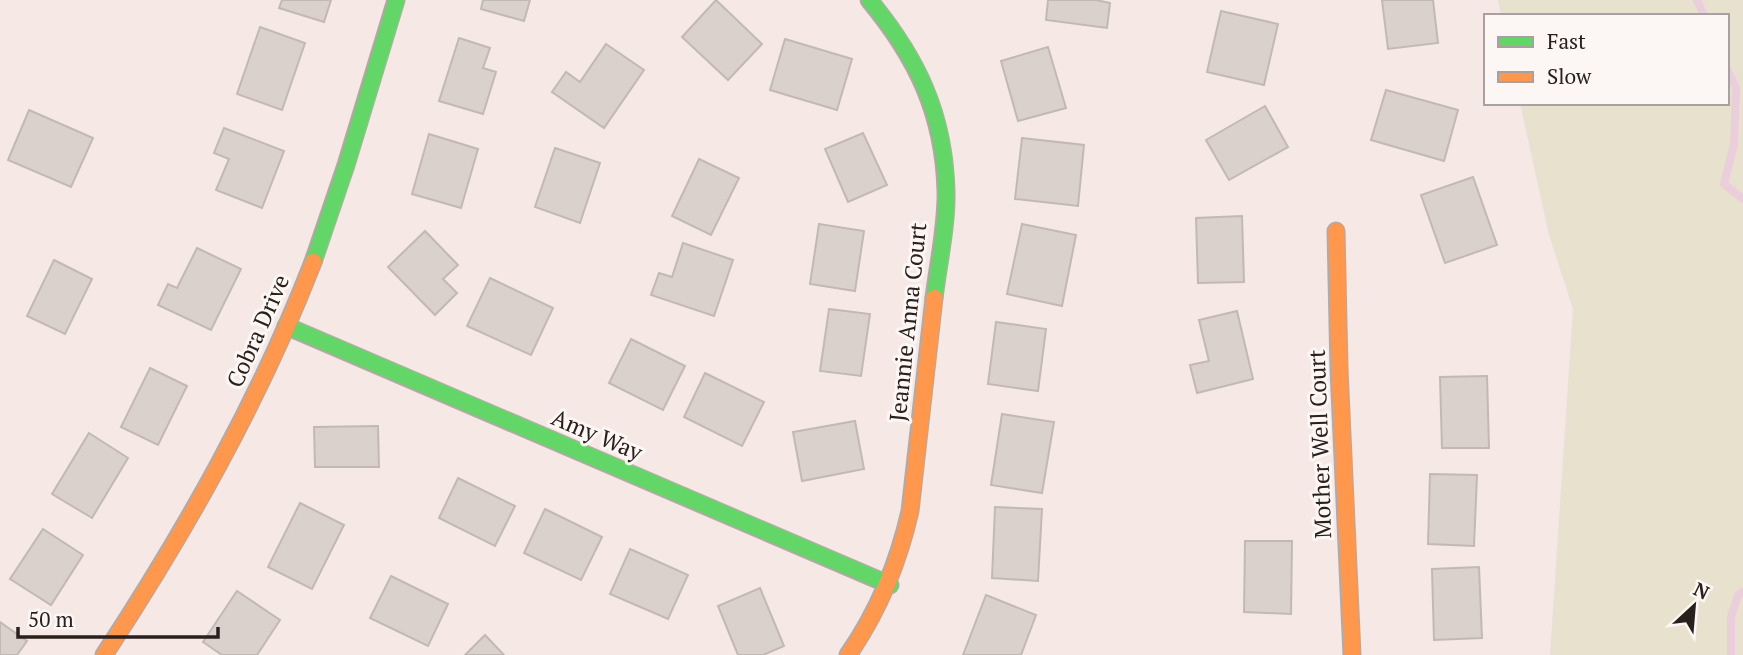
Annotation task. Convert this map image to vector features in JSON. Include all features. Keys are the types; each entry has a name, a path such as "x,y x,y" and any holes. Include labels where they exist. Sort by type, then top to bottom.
{"street":[{"name":"Cobra Drive","path":"104,655 136,608 195,510 247,410 286,326 313,263 396,0"},
{"name":"Jeannie Anna Court","path":"848,655 869,625 890,585 904,541 910,511 946,193 943,149 933,106 914,60 869,0"},
{"name":"Mother Well Court","path":"1336,231 1339,369 1352,655"},
{"name":"Amy Way","path":"286,326 890,585"}],"shaded area":[{"path":"1498,0 1743,0 1743,655 1550,655 1573,309 1549,235 1520,105 1729,105 1729,14 1501,14"}],"building":[{"path":"282,0 331,0 324,22 279,8"},
{"path":"483,0 530,0 524,21 481,9"},
{"path":"716,0 762,44 728,80 682,37"},
{"path":"1048,0 1096,0 1110,3 1107,28 1046,20"},
{"path":"1382,0 1433,0 1438,43 1388,49"},
{"path":"1221,11 1278,24 1264,85 1207,72"},
{"path":"260,27 305,43 282,110 237,94"},
{"path":"459,38 490,48 483,68 496,72 483,114 439,101"},
{"path":"785,39 852,59 837,110 770,90"},
{"path":"606,44 644,70 604,128 552,92 566,72 580,82"},
{"path":"1048,47 1066,108 1018,121 1001,61"},
{"path":"1386,90 1458,110 1444,161 1371,140"},
{"path":"1265,106 1288,147 1229,180 1206,140"},
{"path":"29,110 93,138 71,187 8,160"},
{"path":"224,128 284,151 262,208 216,190 229,159 214,153"},
{"path":"863,133 887,185 848,202 825,149"},
{"path":"429,134 478,149 461,208 412,194"},
{"path":"1022,138 1084,145 1078,206 1015,199"},
{"path":"555,148 600,163 580,223 535,207"},
{"path":"699,159 739,178 711,235 672,216"},
{"path":"1473,177 1497,245 1445,263 1421,195"},
{"path":"1242,216 1244,282 1198,283 1196,218"},
{"path":"819,224 864,231 855,291 810,284"},
{"path":"1022,224 1076,235 1062,306 1007,294"},
{"path":"425,231 458,265 443,279 457,293 435,315 388,267"},
{"path":"683,243 733,260 714,316 651,295 659,273 672,277"},
{"path":"197,248 241,269 211,330 158,305 168,284 177,288"},
{"path":"54,260 92,279 65,334 27,316"},
{"path":"490,278 553,308 531,355 467,326"},
{"path":"829,309 870,314 861,376 820,371"},
{"path":"1237,311 1253,379 1197,393 1190,365 1209,361 1199,320"},
{"path":"996,322 1046,329 1038,391 988,384"},
{"path":"631,339 685,366 663,410 609,383"},
{"path":"150,368 187,386 158,445 121,427"},
{"path":"705,373 764,402 742,446 684,417"},
{"path":"1487,376 1489,448 1442,448 1440,377"},
{"path":"1002,414 1054,422 1042,493 991,485"},
{"path":"855,421 864,469 802,481 793,432"},
{"path":"378,426 379,467 315,467 314,427"},
{"path":"89,433 128,458 92,518 52,494"},
{"path":"1430,474 1477,475 1474,546 1428,544"},
{"path":"458,478 515,506 495,546 439,518"},
{"path":"300,503 344,525 312,589 268,567"},
{"path":"995,507 1042,509 1038,581 992,578"},
{"path":"545,509 602,537 581,580 524,553"},
{"path":"43,529 83,555 51,605 10,579"},
{"path":"1245,541 1292,541 1291,614 1244,612"},
{"path":"630,549 688,575 668,619 610,594"},
{"path":"1479,567 1482,638 1434,640 1432,569"},
{"path":"391,576 448,604 428,646 370,618"},
{"path":"760,588 784,646 763,655 738,655 718,606"},
{"path":"237,591 280,620 257,655 222,655 203,642"},
{"path":"986,595 1036,615 1021,655 963,655"},
{"path":"0,622 27,641 17,655 0,655"},
{"path":"485,635 504,655 465,655"}],"waterway":[{"path":"1697,0 1703,14"},
{"path":"1729,73 1736,88 1734,144 1724,184 1743,199"},
{"path":"1731,655 1731,617 1738,595 1743,592"}],"traffic: fast":[{"path":"313,262 346,165 396,0"},
{"path":"869,0 901,43 914,66 925,88 940,137 946,204 934,298"},
{"path":"286,326 890,585"}],"traffic: slow":[{"path":"1336,231 1339,369 1352,655"},
{"path":"104,655 164,560 219,464 269,364 313,262"},
{"path":"848,655 886,586 900,550 910,511 934,298"}]}
